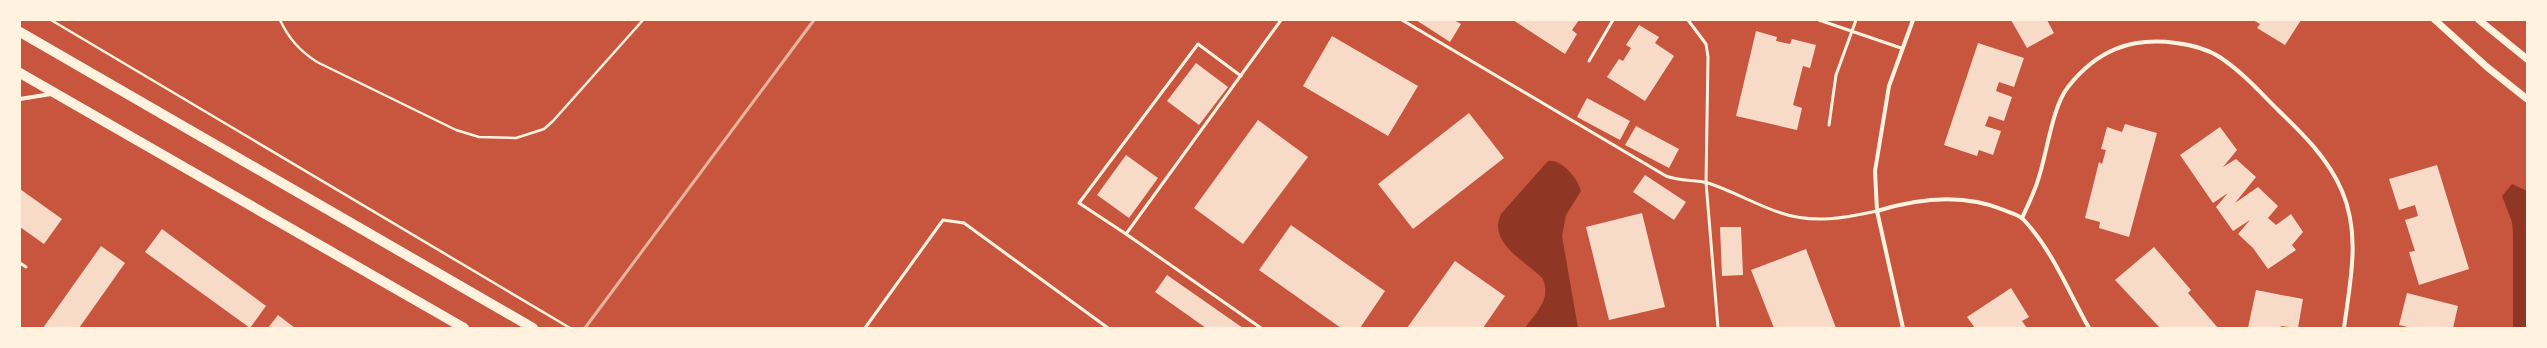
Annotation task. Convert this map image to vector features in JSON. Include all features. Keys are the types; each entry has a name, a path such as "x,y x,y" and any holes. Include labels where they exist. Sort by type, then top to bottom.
{"main road":[{"path":"20,32 533,328"},
{"path":"20,74 464,328"}],"street":[{"path":"1903,328 1877,211 1875,171 1886,100 1901,48 1913,20"},
{"path":"2435,20 2487,67 2527,98"},
{"path":"2479,20 2527,59"},
{"path":"2022,218 2038,180 2055,116 2067,88 2087,66 2105,53 2126,44 2155,40 2204,49 2237,69 2305,137 2320,154 2342,191 2352,232 2353,259 2344,328"},
{"path":"20,99 54,93"},
{"path":"1877,211 1906,202 1961,199 1993,206 2022,218 2052,256 2088,328"}],"lane":[{"path":"1126,234 1281,20"},
{"path":"1402,20 1666,176 1678,181 1706,182 1782,214 1808,218 1835,220 1877,211"},
{"path":"1589,61 1613,20"},
{"path":"1688,20 1706,44 1708,57 1706,182 1718,328"},
{"path":"1819,20 1901,48"},
{"path":"1829,124 1836,74 1856,20"},
{"path":"1241,76 1198,44 1079,203 1261,328"},
{"path":"865,328 943,220 964,223 1108,328"},
{"path":"20,263 26,267"}],"path":[{"path":"51,20 522,301 570,328"},
{"path":"280,20 288,37 297,47 317,62 456,130 497,139 516,138 544,129 566,109 642,20"}],"shaded area":[{"path":"1548,161 1553,161 1564,166 1577,181 1581,191 1566,215 1562,236 1578,328 1525,328 1542,305 1545,286 1543,279 1511,251 1499,234 1498,224 1501,214"},
{"path":"2512,184 2527,191 2527,328 2513,328 2513,233 2512,222 2502,196"}],"building":[{"path":"1416,20 1454,20 1461,24 1450,42"},
{"path":"1513,20 1579,20 1572,30 1577,34 1565,54"},
{"path":"2011,20 2047,20 2054,33 2027,48"},
{"path":"2253,20 2301,20 2285,45 2257,28 2260,24"},
{"path":"1639,25 1659,37 1655,43 1674,56 1645,101 1607,77 1619,59 1623,61 1631,48 1626,45"},
{"path":"1756,31 1777,37 1776,41 1790,44 1792,39 1816,45 1810,68 1803,66 1793,105 1802,108 1797,130 1736,116"},
{"path":"1332,36 1418,86 1388,136 1303,86"},
{"path":"1978,43 2024,58 2014,87 1999,82 1996,91 2012,97 2004,121 1989,116 1985,126 2001,131 1993,155 1979,150 1977,156 1944,145"},
{"path":"1196,63 1228,87 1199,125 1167,101"},
{"path":"1587,98 1630,121 1620,140 1577,117"},
{"path":"1469,113 1504,158 1413,229 1378,184"},
{"path":"1258,120 1308,157 1243,244 1194,208"},
{"path":"2125,124 2157,133 2129,237 2099,228 2100,222 2085,218 2099,162 2102,164 2106,150 2101,149 2107,127 2122,132"},
{"path":"1636,126 1679,149 1669,168 1625,145"},
{"path":"2220,127 2237,150 2223,167 2236,159 2256,177 2235,203 2258,187 2278,206 2268,218 2276,225 2291,214 2303,232 2292,245 2296,250 2268,269 2253,248 2238,234 2250,220 2233,231 2216,207 2228,193 2213,203 2180,155"},
{"path":"1126,155 1158,178 1129,218 1097,195"},
{"path":"2437,165 2469,269 2419,285 2409,252 2415,251 2405,220 2418,216 2415,205 2399,210 2389,179"},
{"path":"1645,175 1686,202 1674,220 1633,192"},
{"path":"20,189 62,219 44,244 20,227"},
{"path":"1642,213 1665,307 1609,320 1586,227"},
{"path":"1291,225 1385,291 1360,328 1341,328 1259,270"},
{"path":"1720,227 1741,227 1743,275 1722,276"},
{"path":"162,229 266,306 250,328 145,252"},
{"path":"101,246 125,263 79,328 43,328"},
{"path":"2154,247 2191,290 2188,293 2218,328 2160,328 2115,280"},
{"path":"1806,249 1836,328 1774,328 1751,270"},
{"path":"1455,261 1505,296 1483,328 1407,328"},
{"path":"1167,275 1243,328 1206,328 1155,292"},
{"path":"2011,288 2029,317 2022,321 2027,328 1975,328 1967,317"},
{"path":"2256,290 2303,299 2298,328 2281,326 2280,328 2248,328"},
{"path":"2407,293 2458,306 2453,328 2412,328 2399,325"},
{"path":"278,315 295,328 268,328"}],"railway":[{"path":"585,328 814,20"}]}
